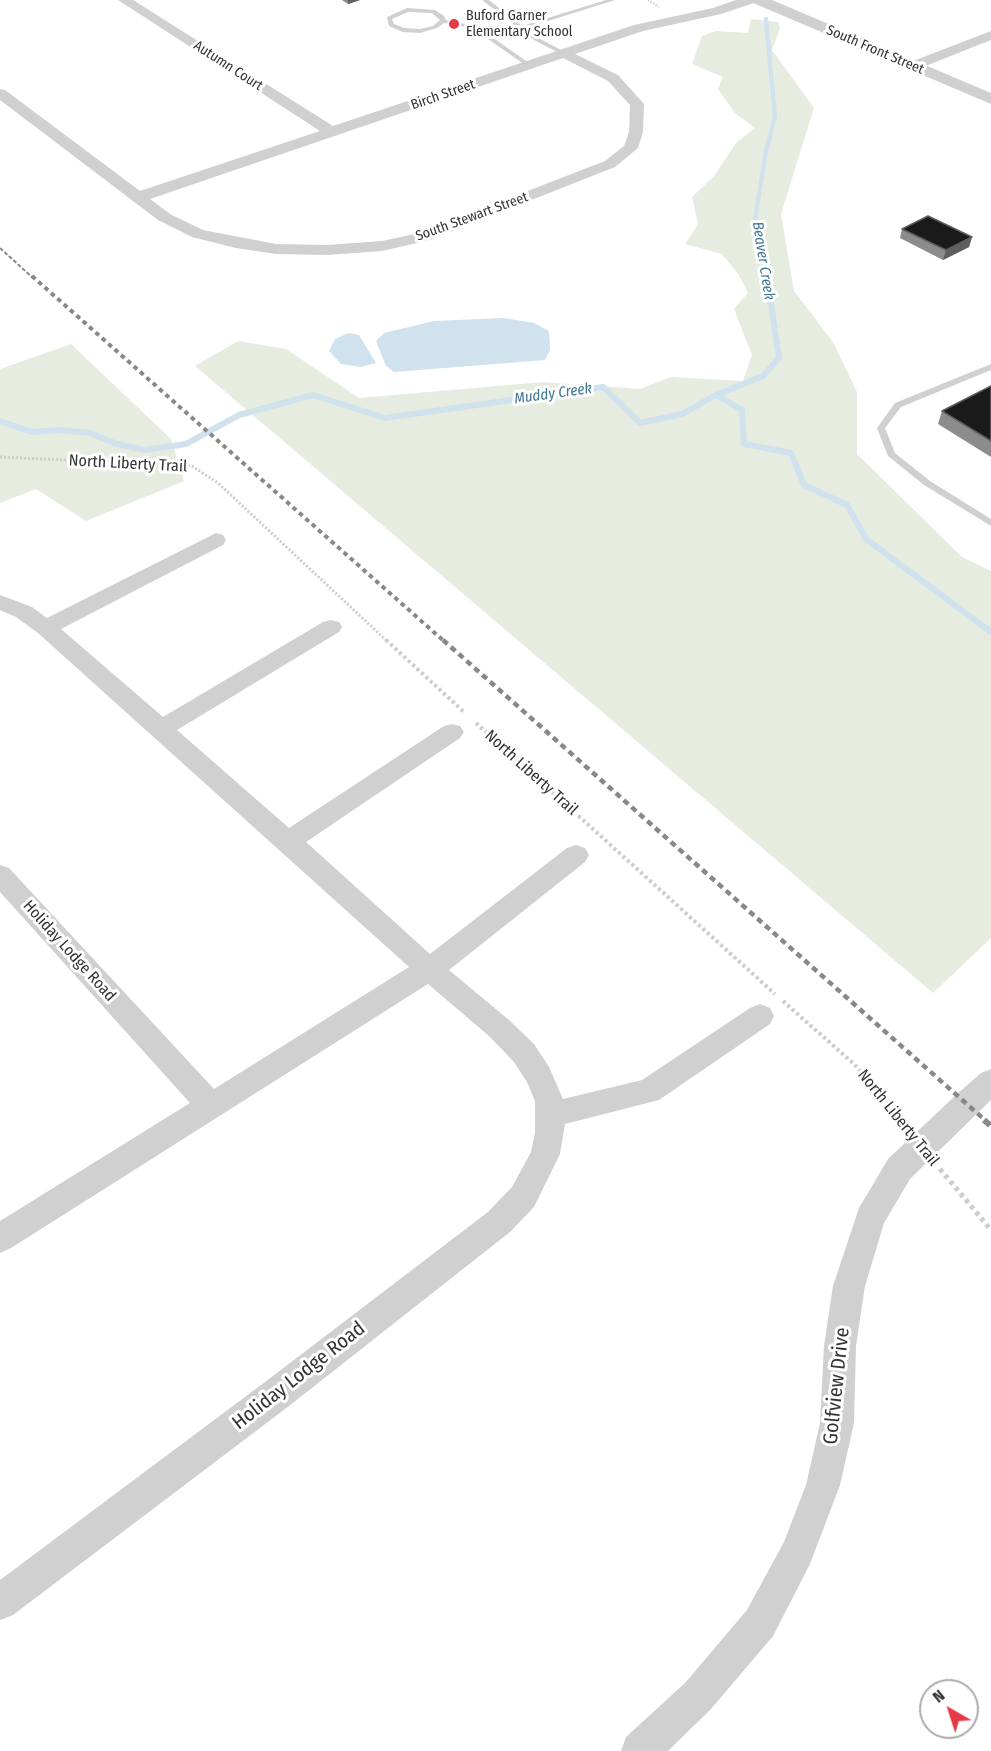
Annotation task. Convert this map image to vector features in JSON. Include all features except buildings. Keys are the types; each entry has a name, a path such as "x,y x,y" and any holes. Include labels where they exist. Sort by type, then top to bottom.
{"street":[{"name":"Autumn Court","path":"124,0 332,132"},
{"name":"Birch Street","path":"139,197 639,28 716,11 749,0"},
{"name":"South Front Street","path":"759,0 991,99"},
{"path":"913,66 991,35"},
{"name":"South Stewart Street","path":"0,93 164,217 198,234 276,249 382,246 424,237 610,164 631,148 636,132 637,104 613,78 565,54"},
{"path":"46,628 216,540"},
{"name":"Holiday Lodge Road","path":"0,602 24,612 46,628 288,840 428,968 499,1028 524,1053 539,1077 549,1101 550,1115 550,1133 545,1154 515,1208 277,1394 0,1602"},
{"path":"160,730 332,627"},
{"path":"288,840 452,732"},
{"path":"0,1239 437,964 576,855"},
{"name":"Holiday Lodge Road","path":"0,875 211,1106"},
{"path":"550,1115 649,1091 760,1016"},
{"name":"Golfview Drive","path":"640,1751 698,1696 760,1623 798,1552 823,1485 837,1423 840,1346 848,1296 870,1218 899,1169 991,1082"}],"lane":[{"path":"485,0 521,28 565,54"},
{"path":"521,28 612,0"},
{"path":"443,21 439,14 416,9 399,12 393,15 389,22 396,28 411,31 428,30 443,21 468,26 490,38 530,66"},
{"path":"991,368 898,405 881,428 891,454 927,483 991,523"}],"path":[{"name":"North Liberty Trail","path":"0,457 177,464 192,466 219,483 294,556 512,757 854,1064 897,1111 933,1160 991,1230"}],"shaded area":[{"path":"751,19 778,22 780,28 772,50 814,108 781,214 794,291 833,342 857,392 857,454 962,557 991,571 991,938 933,993 195,366 238,341 286,349 359,398 544,382 640,389 671,377 743,381 752,355 734,309 748,293 739,275 722,254 685,244 698,224 692,197 714,176 737,142 755,128 735,113 718,89 723,77 692,64 702,36 716,31 748,33"},
{"path":"71,344 171,439 184,481 86,521 36,489 0,503 0,369"}],"water":[{"path":"504,318 534,323 549,331 550,350 545,360 394,372 386,366 376,341 384,333 434,321"},
{"path":"349,333 359,335 376,363 360,367 341,364 329,351 335,339"}],"waterway":[{"name":"Beaver Creek","path":"766,19 775,117 766,151 755,219 767,278"},
{"name":"Beaver Creek","path":"716,395 763,376 779,358 767,276"},
{"name":"Muddy Creek","path":"0,421 32,432 61,430 90,433 117,444 145,450 186,444 239,415 313,395 385,418 603,387 640,423 682,414 716,395"},
{"name":"Muddy Creek","path":"716,395 742,410 744,444 791,453 804,485 847,505 866,539 991,632"}],"railway":[{"path":"0,248 33,278"},
{"path":"32,276 445,642"},
{"path":"443,640 986,1121"},
{"path":"984,1120 991,1126"}],"place":[{"name":"Buford Garner Elementary School","path":"454,24"}]}
